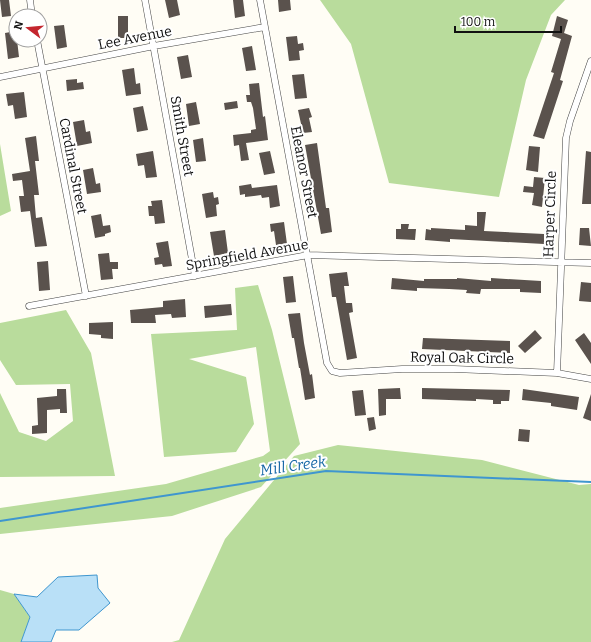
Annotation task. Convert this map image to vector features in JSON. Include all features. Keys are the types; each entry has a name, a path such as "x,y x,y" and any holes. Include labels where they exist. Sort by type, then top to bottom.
{"street":[{"name":"Smith Street","path":"145,0 195,276"},
{"name":"Eleanor Street","path":"260,0 327,363 332,371"},
{"name":"Lee Avenue","path":"0,77 154,46 265,27"},
{"name":"Cardinal Street","path":"38,48 86,296"},
{"name":"Harper Circle","path":"556,373 566,138 570,121 591,61"},
{"name":"Springfield Avenue","path":"29,306 308,255 591,263"},
{"name":"Royal Oak Circle","path":"332,371 340,373 402,369 454,369 556,373 591,379"}],"green space":[{"path":"320,0 565,0 551,15 526,80 499,197 389,183 351,44"},
{"path":"0,144 11,211 0,216"},
{"path":"258,285 272,330 300,444 261,487 172,516 0,534 0,508 166,484 263,456 270,451 256,347 189,359 246,377 254,424 236,452 164,457 151,334 237,330 235,288"},
{"path":"66,310 91,353 115,476 0,477 0,393 19,432 46,441 73,421 70,384 16,385 0,360 0,323"},
{"path":"338,445 482,460 579,485 591,484 591,642 172,642 179,640 225,539 294,456"},
{"path":"0,590 14,594 30,617 21,642 0,642"}],"water":[{"path":"97,575 98,588 110,603 79,630 56,630 51,642 21,642 30,617 14,594 37,597 58,577"}],"building":[{"path":"0,0 9,0 10,8 8,8 8,16 2,17"},
{"path":"165,0 177,0 180,15 169,18"},
{"path":"233,0 243,0 245,16 235,18"},
{"path":"278,0 290,0 291,10 279,12"},
{"path":"118,16 128,16 128,38 118,38"},
{"path":"557,16 568,20 564,33 572,36 560,80 563,81 544,139 533,136 554,73 551,72 561,39 552,36"},
{"path":"64,25 67,47 57,49 54,26"},
{"path":"8,32 8,48 18,48 19,57 8,59 5,33"},
{"path":"297,36 298,44 303,43 304,50 299,51 300,60 289,61 286,37"},
{"path":"252,46 256,70 246,71 242,48"},
{"path":"188,55 192,77 181,79 177,57"},
{"path":"134,68 136,84 140,83 141,94 126,96 122,70"},
{"path":"304,74 307,98 295,99 292,75"},
{"path":"77,79 77,83 83,82 84,89 67,91 66,80"},
{"path":"259,83 263,117 265,116 268,140 246,143 249,160 241,161 239,145 234,146 233,135 251,133 251,130 256,129 253,108 251,102 247,102 246,95 250,95 249,84"},
{"path":"24,92 27,117 15,119 13,105 8,106 6,94"},
{"path":"237,101 238,108 225,110 224,103"},
{"path":"196,102 200,124 189,126 186,104"},
{"path":"143,106 148,130 137,132 133,108"},
{"path":"309,108 312,117 309,118 312,132 303,133 298,110"},
{"path":"84,120 86,132 90,131 92,143 77,146 73,122"},
{"path":"36,136 39,161 35,161 39,195 34,195 36,218 42,217 47,246 35,247 30,211 21,212 19,196 24,196 22,180 13,181 12,174 30,171 25,138"},
{"path":"203,138 206,161 196,162 193,140"},
{"path":"317,143 326,208 329,208 332,232 321,234 305,145"},
{"path":"529,146 540,147 538,172 526,170"},
{"path":"153,151 157,177 146,178 144,165 138,166 136,154"},
{"path":"270,151 275,173 264,175 259,153"},
{"path":"586,151 591,152 591,204 582,204"},
{"path":"93,168 96,184 100,183 101,192 87,194 83,170"},
{"path":"534,177 545,178 542,207 532,205 534,193 523,192 524,186 533,187"},
{"path":"251,184 252,188 277,185 280,206 270,208 269,197 262,198 261,195 245,197 245,194 240,195 239,186"},
{"path":"213,192 214,198 218,197 219,204 216,205 217,216 206,218 202,194"},
{"path":"162,200 165,223 155,224 154,216 149,216 148,206 152,206 151,201"},
{"path":"477,212 486,212 484,231 544,234 544,244 450,239 450,242 425,240 426,229 465,230 465,225 477,226"},
{"path":"101,214 103,226 110,225 111,232 105,234 105,236 95,238 91,216"},
{"path":"284,222 287,244 276,245 274,231 271,232 270,224"},
{"path":"401,224 409,224 408,229 416,229 415,240 396,239 396,229 401,229"},
{"path":"580,228 589,228 591,246 579,245"},
{"path":"225,230 228,253 214,256 210,232"},
{"path":"168,241 172,266 163,267 162,264 155,265 154,258 159,257 156,243"},
{"path":"109,253 110,262 118,262 118,269 112,269 113,279 101,280 98,254"},
{"path":"48,261 50,290 39,291 37,262"},
{"path":"347,272 349,286 344,286 346,303 352,303 353,312 349,313 357,358 347,360 336,297 332,297 329,274"},
{"path":"293,276 296,302 286,303 283,277"},
{"path":"392,278 424,281 424,279 457,278 491,281 491,278 541,281 541,293 520,292 520,289 481,289 480,294 466,293 467,290 417,288 417,291 391,289"},
{"path":"581,282 591,283 591,302 579,301"},
{"path":"185,299 186,317 172,318 171,314 155,315 156,323 131,323 130,310 163,307 163,301"},
{"path":"231,304 232,315 205,318 204,306"},
{"path":"300,313 304,343 310,375 312,374 315,398 305,400 300,368 294,338 292,338 288,314"},
{"path":"113,322 113,339 101,338 101,335 89,334 89,323"},
{"path":"535,330 542,338 525,353 518,346"},
{"path":"584,333 591,343 591,364 575,340"},
{"path":"423,338 510,341 510,353 422,349"},
{"path":"400,388 401,399 386,399 386,415 379,416 378,389"},
{"path":"422,388 510,390 509,401 501,401 501,404 493,404 493,400 476,399 476,401 422,399"},
{"path":"57,389 66,389 67,413 60,413 60,409 47,410 47,433 32,434 32,426 38,425 37,398 57,396"},
{"path":"523,389 579,397 577,410 551,406 551,403 522,400"},
{"path":"363,390 366,415 355,416 352,391"},
{"path":"591,394 591,421 583,418"},
{"path":"374,417 376,429 369,431 367,418"},
{"path":"519,429 530,430 529,442 518,441"}],"waterway":[{"name":"Mill Creek","path":"0,521 326,471 591,482"}]}
